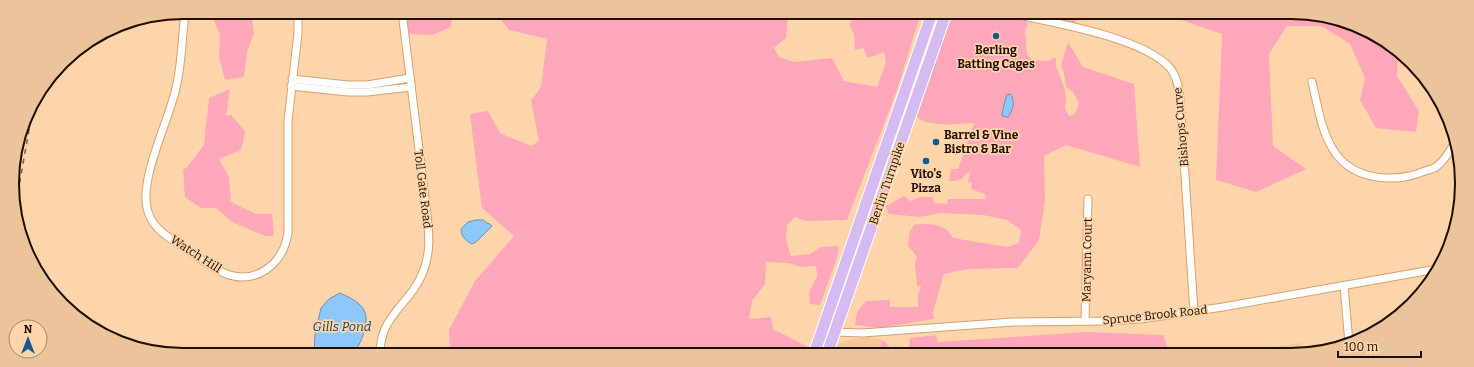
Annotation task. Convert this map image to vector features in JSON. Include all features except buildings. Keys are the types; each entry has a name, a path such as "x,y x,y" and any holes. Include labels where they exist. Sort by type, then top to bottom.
{"highway":[{"name":"Berlin Turnpike","path":"816,348 930,19"},
{"name":"Berlin Turnpike","path":"830,348 944,19"}],"street":[{"name":"Watch Hill","path":"184,19 176,88 147,182 145,199 146,208 155,226 164,234 214,268 224,273 242,277 260,273 268,268 282,253 286,244 288,233 288,122 298,33 298,19"},
{"name":"Toll Gate Road","path":"380,348 383,330 391,316 417,284 424,271 428,246 427,214 403,19"},
{"name":"Bishops Curve","path":"1036,19 1089,31 1124,42 1152,54 1169,67 1174,73 1179,89 1180,99 1194,312"},
{"path":"292,82 329,90 348,92 386,87 410,78"},
{"path":"292,82 411,87"},
{"path":"1312,82 1325,134 1337,154 1354,170 1374,177 1398,179 1416,175 1435,167 1451,148"},
{"path":"329,90 330,83"},
{"name":"Maryann Court","path":"1086,321 1088,199"},
{"name":"Spruce Brook Road","path":"822,329 835,332 875,333 1013,322 1129,320 1194,312 1430,270"},
{"path":"1344,286 1348,337"}],"shaded area":[{"path":"252,19 254,33 247,52 244,77 225,80 219,57 220,35 214,20"},
{"path":"407,19 452,19 451,27 433,35 409,34"},
{"path":"500,19 788,19 786,38 774,48 779,57 795,62 832,58 844,81 877,87 886,62 884,52 868,58 863,48 855,50 854,34 849,25 853,19 919,19 896,93 847,220 805,221 795,217 787,225 786,240 791,256 810,254 821,247 839,246 837,258 820,305 810,304 809,293 817,276 816,266 801,267 788,263 766,262 765,284 752,301 749,319 771,317 773,329 806,346 805,348 450,348 449,330 475,281 514,236 482,208 470,114 488,111 500,133 531,146 539,141 531,101 541,87 547,39 509,30"},
{"path":"949,19 1018,19 1027,21 1028,25 1025,32 1028,55 1033,60 1037,61 1049,61 1056,58 1056,66 1065,90 1065,109 1069,116 1075,113 1079,103 1073,92 1066,87 1061,65 1068,42 1083,67 1134,84 1140,167 1066,145 1044,156 1045,199 1039,240 1018,268 968,269 944,274 933,312 934,319 880,328 855,325 857,312 866,301 890,300 890,307 918,307 918,295 921,286 917,286 915,263 917,257 908,246 910,231 914,225 936,225 946,229 952,237 959,239 1008,247 1019,243 1021,230 1007,220 983,215 941,213 920,217 889,214 886,206 904,196 911,201 920,197 933,197 934,203 947,204 948,199 986,199 984,194 971,189 972,183 968,182 970,172 962,179 949,181 951,169 958,169 974,123 946,124 925,122 919,119 916,113"},
{"path":"1061,19 1077,19 1075,25"},
{"path":"1178,19 1312,20 1343,28 1373,41 1398,59 1397,76 1419,111 1416,132 1376,128 1360,100 1365,78 1350,44 1321,26 1287,26 1269,54 1273,146 1306,169 1256,192 1216,180 1222,34"},
{"path":"230,89 226,116 231,115 245,131 241,150 219,159 229,177 231,202 256,214 272,214 274,236 265,236 232,222 216,208 201,208 185,197 183,170 204,145 209,98"},
{"path":"1087,332 1163,335 1168,348 909,348 910,338 936,335 938,342"},
{"path":"869,337 882,340 880,348 836,348 836,346 845,341"},
{"path":"882,340 886,342 890,348 880,348"},
{"path":"1300,343 1301,348 1290,348 1266,348"}],"water":[{"path":"1010,94 1013,100 1011,111 1008,117 1002,116 1006,97"},
{"path":"483,220 492,226 472,244 464,238 461,229 468,222"},
{"name":"Gills Pond","path":"340,293 355,301 363,309 366,315 365,328 357,348 314,348 315,335 321,308 329,299"}],"railway":[{"path":"19,186 30,127"}],"place":[{"name":"Berling Batting Cages","path":"996,36"},
{"name":"Barrel & Vine Bistro & Bar","path":"936,142"},
{"name":"Vito's Pizza","path":"926,161"}]}
